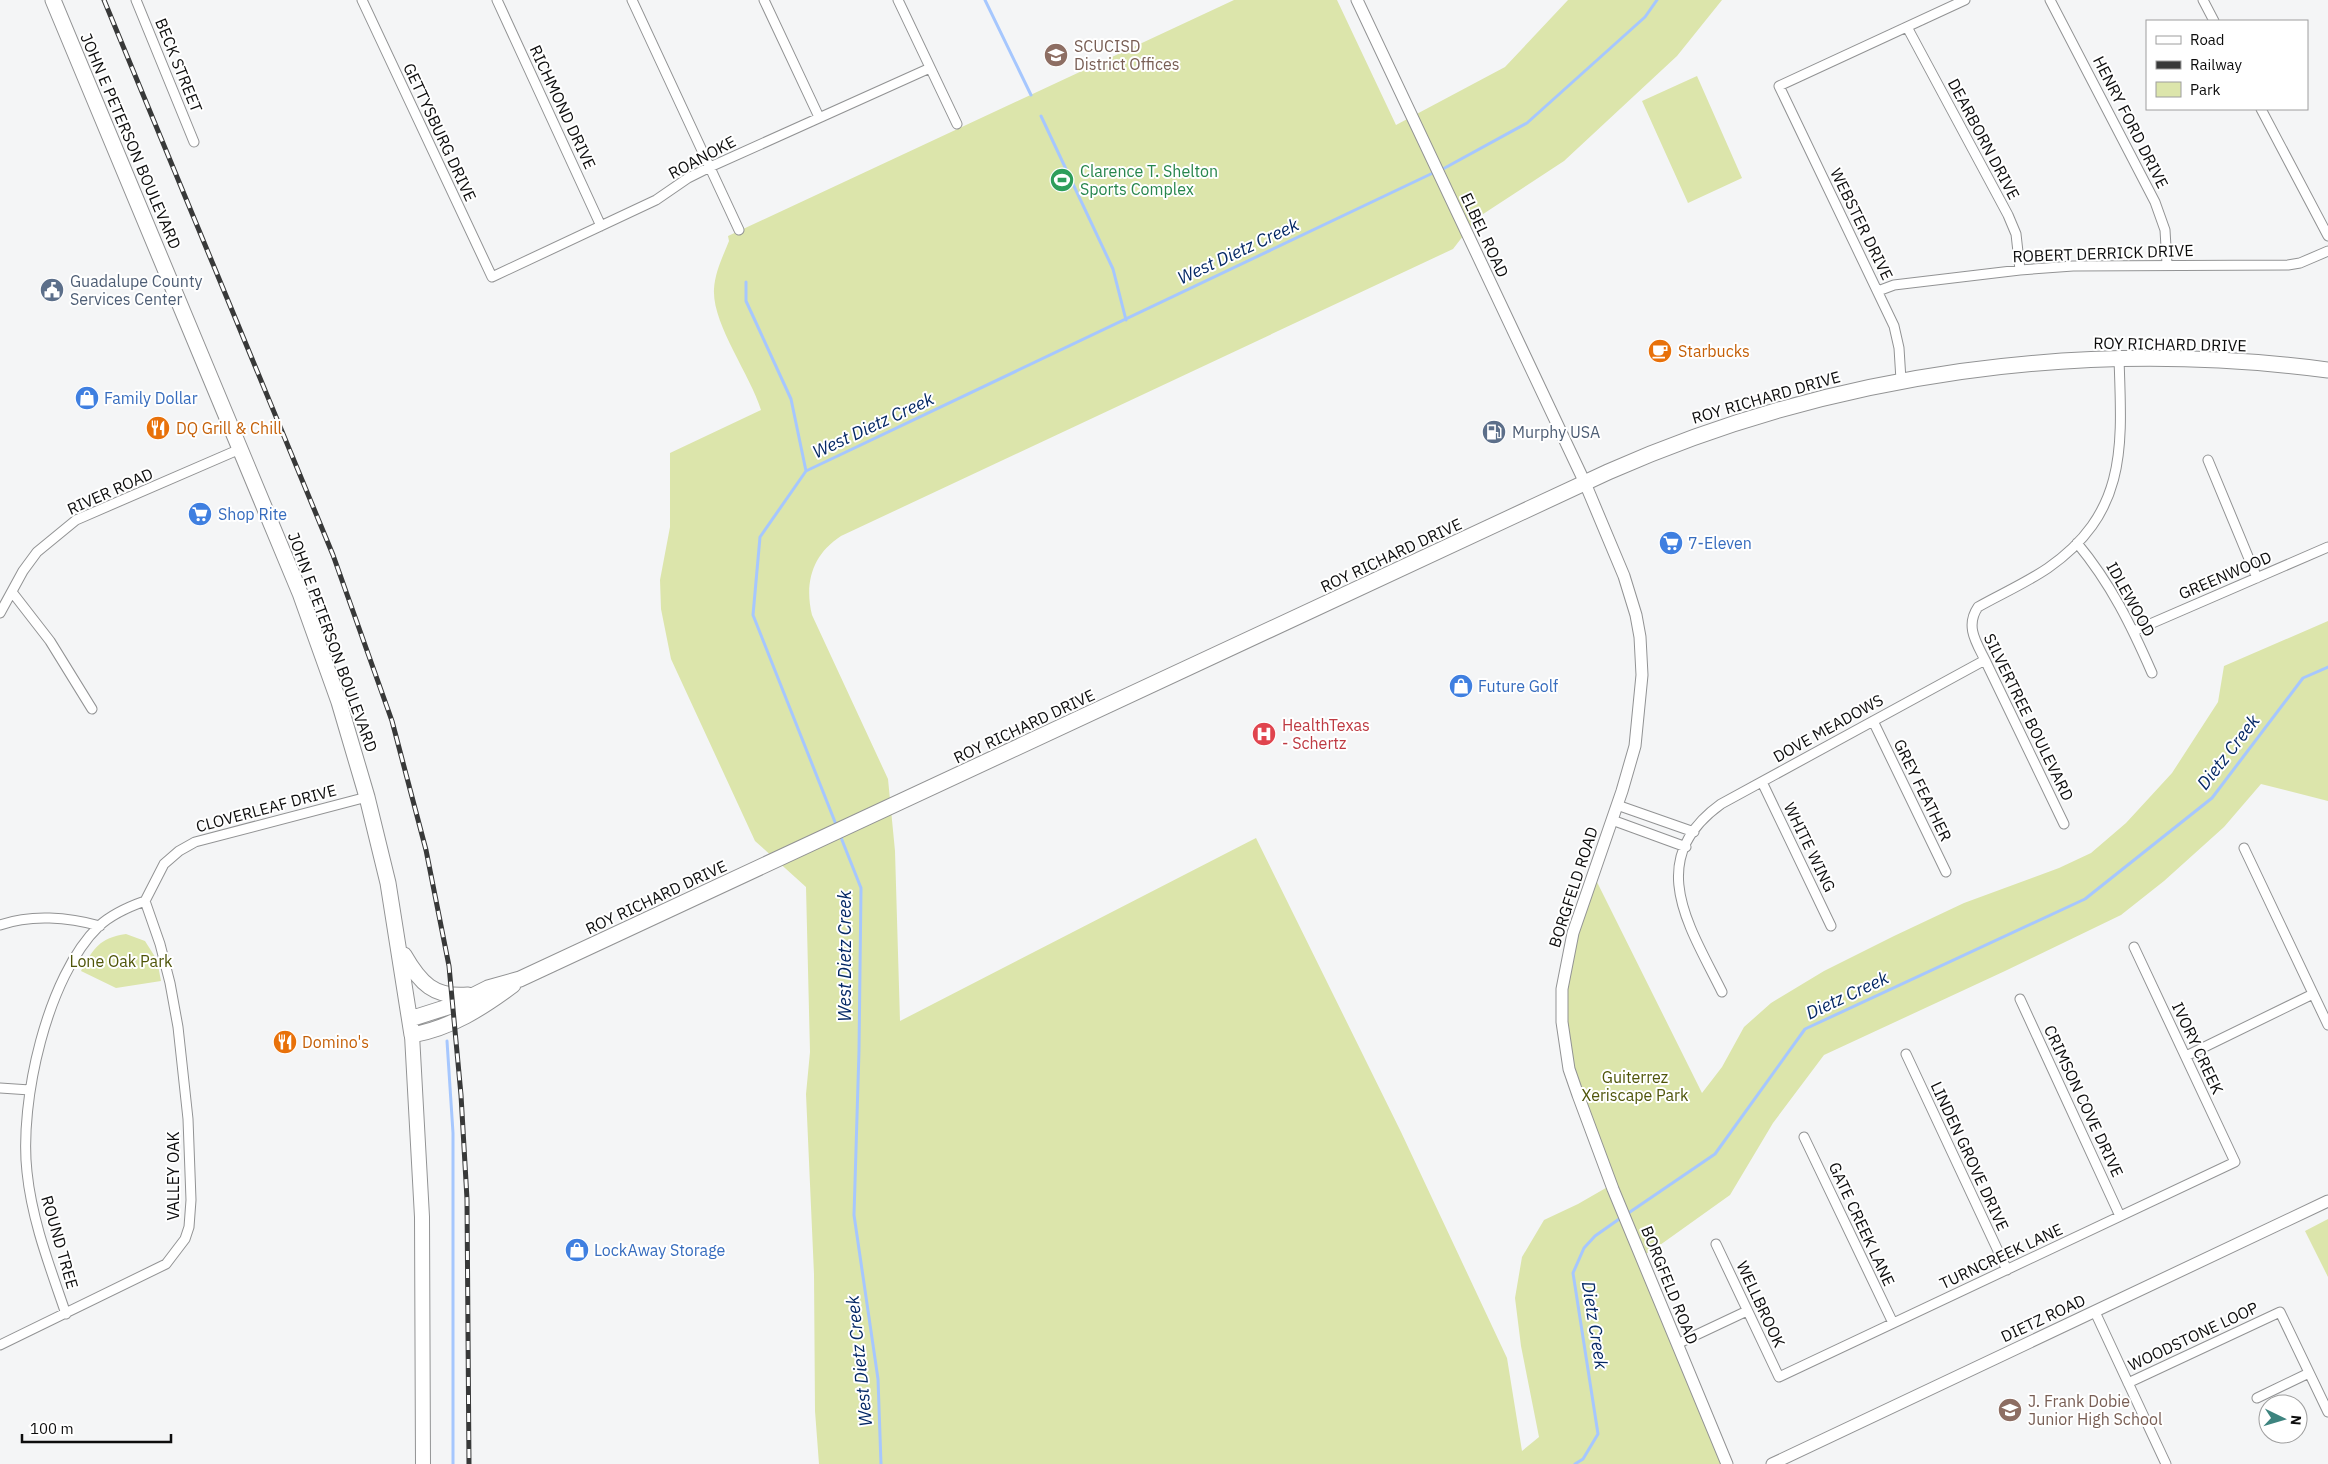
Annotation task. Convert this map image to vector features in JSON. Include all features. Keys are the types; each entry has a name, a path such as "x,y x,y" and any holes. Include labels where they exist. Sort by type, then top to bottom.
{"main road":[{"name":"JOHN E PETERSON BOULEVARD","path":"53,0 300,593 338,702 367,797 388,883 400,949 412,1035"},
{"name":"ROY RICHARD DRIVE","path":"410,1019 454,1005 472,995 520,979 1584,483 1656,450 1707,432 1808,401 1901,380 2016,364 2119,359 2202,359 2328,370"},
{"path":"400,949 413,971 425,984 434,990 453,997 472,995"},
{"name":"ROY RICHARD DRIVE","path":"412,1035 442,1027 482,1008 520,979"},
{"path":"412,1035 422,1217 424,1464"}],"street":[{"name":"BECK STREET","path":"136,0 194,142"},
{"name":"GETTYSBURG DRIVE","path":"362,0 492,277"},
{"name":"RICHMOND DRIVE","path":"497,0 601,226"},
{"path":"632,0 739,230"},
{"path":"764,0 819,117"},
{"path":"898,0 957,124"},
{"name":"ELBEL ROAD","path":"1357,0 1584,483"},
{"path":"1907,27 1965,0"},
{"name":"HENRY FORD DRIVE","path":"2050,0 2155,202 2165,230 2167,264"},
{"path":"2203,0 2213,20"},
{"name":"WEBSTER DRIVE","path":"1901,380 1899,348 1894,326 1779,86 1907,27"},
{"name":"DEARBORN DRIVE","path":"1907,27 2008,216 2016,234 2020,270"},
{"name":"ROANOKE","path":"492,277 656,200 688,178 710,167 930,68"},
{"path":"2261,110 2328,236"},
{"name":"ROBERT DERRICK DRIVE","path":"1878,291 1894,285 2020,270 2101,265 2288,265 2300,263 2328,251"},
{"name":"SILVERTREE BOULEVARD","path":"2064,824 1984,660 1970,624 1973,614 1978,607 2046,570 2065,556 2100,513 2116,475 2121,424 2119,359"},
{"name":"RIVER ROAD","path":"0,613 23,571 37,552 76,520 240,449"},
{"path":"2208,460 2257,578"},
{"name":"BORGFELD ROAD","path":"1584,483 1624,576 1640,637 1642,682 1635,746 1612,820 1572,933 1566,963 1562,1022 1570,1069 1613,1189 1727,1464"},
{"name":"IDLEWOOD","path":"2077,543 2107,581 2134,631 2152,673"},
{"name":"GREENWOOD","path":"2134,631 2328,547"},
{"path":"12,592 50,641 92,709"},
{"name":"DOVE MEADOWS","path":"1722,992 1681,904 1679,870 1687,844 1708,814 1762,782 1984,660"},
{"name":"GREY FEATHER","path":"1873,721 1946,872"},
{"name":"WHITE WING","path":"1762,782 1831,926"},
{"name":"CLOVERLEAF DRIVE","path":"145,900 164,864 179,851 195,842 367,797"},
{"path":"1617,805 1694,832"},
{"path":"1612,820 1687,844"},
{"path":"2244,848 2328,1025"},
{"path":"0,925 10,921 38,918 100,926 121,910 145,900"},
{"name":"VALLEY OAK","path":"0,1345 166,1264 185,1239 189,1227 191,1200 188,1119 178,1027 170,983 160,944 145,900"},
{"name":"ROUND TREE","path":"66,1314 42,1244 32,1206 27,1171 25,1131 32,1072 46,1021 62,981 87,939 100,926"},
{"name":"IVORY CREEK","path":"2134,947 2235,1162"},
{"path":"2186,1056 2313,994"},
{"name":"CRIMSON COVE DRIVE","path":"2020,999 2120,1216"},
{"name":"LINDEN GROVE DRIVE","path":"1906,1054 2007,1270"},
{"path":"0,1088 30,1090"},
{"name":"GATE CREEK LANE","path":"1804,1137 1893,1323"},
{"name":"TURNCREEK LANE","path":"1778,1377 2235,1162"},
{"name":"DIETZ ROAD","path":"1772,1464 2328,1201"},
{"name":"WELLBROOK","path":"1716,1244 1778,1377"},
{"path":"1677,1344 1747,1312"},
{"name":"WOODSTONE LOOP","path":"2094,1312 2166,1464"},
{"name":"WOODSTONE LOOP","path":"2128,1383 2280,1312 2328,1412"},
{"path":"2257,1398 2309,1373"}],"green space":[{"name":"Guiterrez Xeriscape Park","path":"1234,0 1337,0 1396,125 1505,67 1568,0 1722,0 1677,56 1564,161 1477,218 1453,249 841,536 824,551 817,560 813,570 809,591 812,615 888,779 895,851 900,1021 1256,838 1401,1132 1507,1358 1522,1451 1539,1437 1521,1346 1515,1298 1522,1257 1544,1220 1578,1204 1611,1185 1578,1095 1562,1000 1593,874 1702,1093 1722,1067 1744,1027 1771,1003 1824,971 1964,903 2059,868 2091,853 2126,823 2172,773 2218,702 2224,666 2328,621 2328,801 2261,784 2224,827 2164,881 2121,915 1824,1055 1773,1123 1730,1195 1653,1250 1641,1256 1727,1464 819,1464 815,1411 814,1274 806,1094 810,1052 806,887 755,841 671,659 661,609 660,580 670,527 670,453 761,410 719,318 714,289 718,270 729,241 728,236"},
{"path":"1697,76 1742,178 1688,203 1642,101"},
{"name":"Lone Oak Park","path":"126,934 145,941 157,960 161,981 116,988 81,971 98,945 109,938"},
{"path":"2328,1219 2328,1277 2305,1231"}],"waterway":[{"path":"985,0 1031,95"},
{"name":"West Dietz Creek","path":"1441,170 1527,123 1645,17 1657,0"},
{"path":"1041,116 1113,269 1126,320"},
{"name":"West Dietz Creek","path":"837,827 753,615 760,537 806,471 1435,172"},
{"path":"746,282 746,301 791,399 806,471"},
{"name":"Dietz Creek","path":"1627,1214 1715,1154 1805,1029 2085,899 2212,798 2303,678 2328,667"},
{"name":"West Dietz Creek","path":"840,835 861,888 854,1215 878,1379 881,1464"},
{"path":"447,1041 453,1133 453,1464"},
{"name":"Dietz Creek","path":"1575,1464 1583,1459 1598,1434 1573,1273 1584,1248 1595,1236 1622,1217"}],"railway":[{"path":"104,0 333,555 392,721 426,850 449,966 461,1095 467,1199 469,1464"}],"place":[{"name":"SCUCISD District Offices","path":"1056,55"},
{"name":"Clarence T. Shelton Sports Complex","path":"1062,180"},
{"name":"Guadalupe County Services Center","path":"52,290"},
{"name":"Starbucks","path":"1660,351"},
{"name":"Family Dollar","path":"87,398"},
{"name":"DQ Grill & Chill","path":"158,428"},
{"name":"Murphy USA","path":"1494,432"},
{"name":"Shop Rite","path":"200,514"},
{"name":"7-Eleven","path":"1671,543"},
{"name":"Future Golf","path":"1461,686"},
{"name":"HealthTexas - Schertz","path":"1264,734"},
{"name":"Domino's","path":"285,1042"},
{"name":"LockAway Storage","path":"577,1250"},
{"name":"J. Frank Dobie Junior High School","path":"2010,1410"}]}
